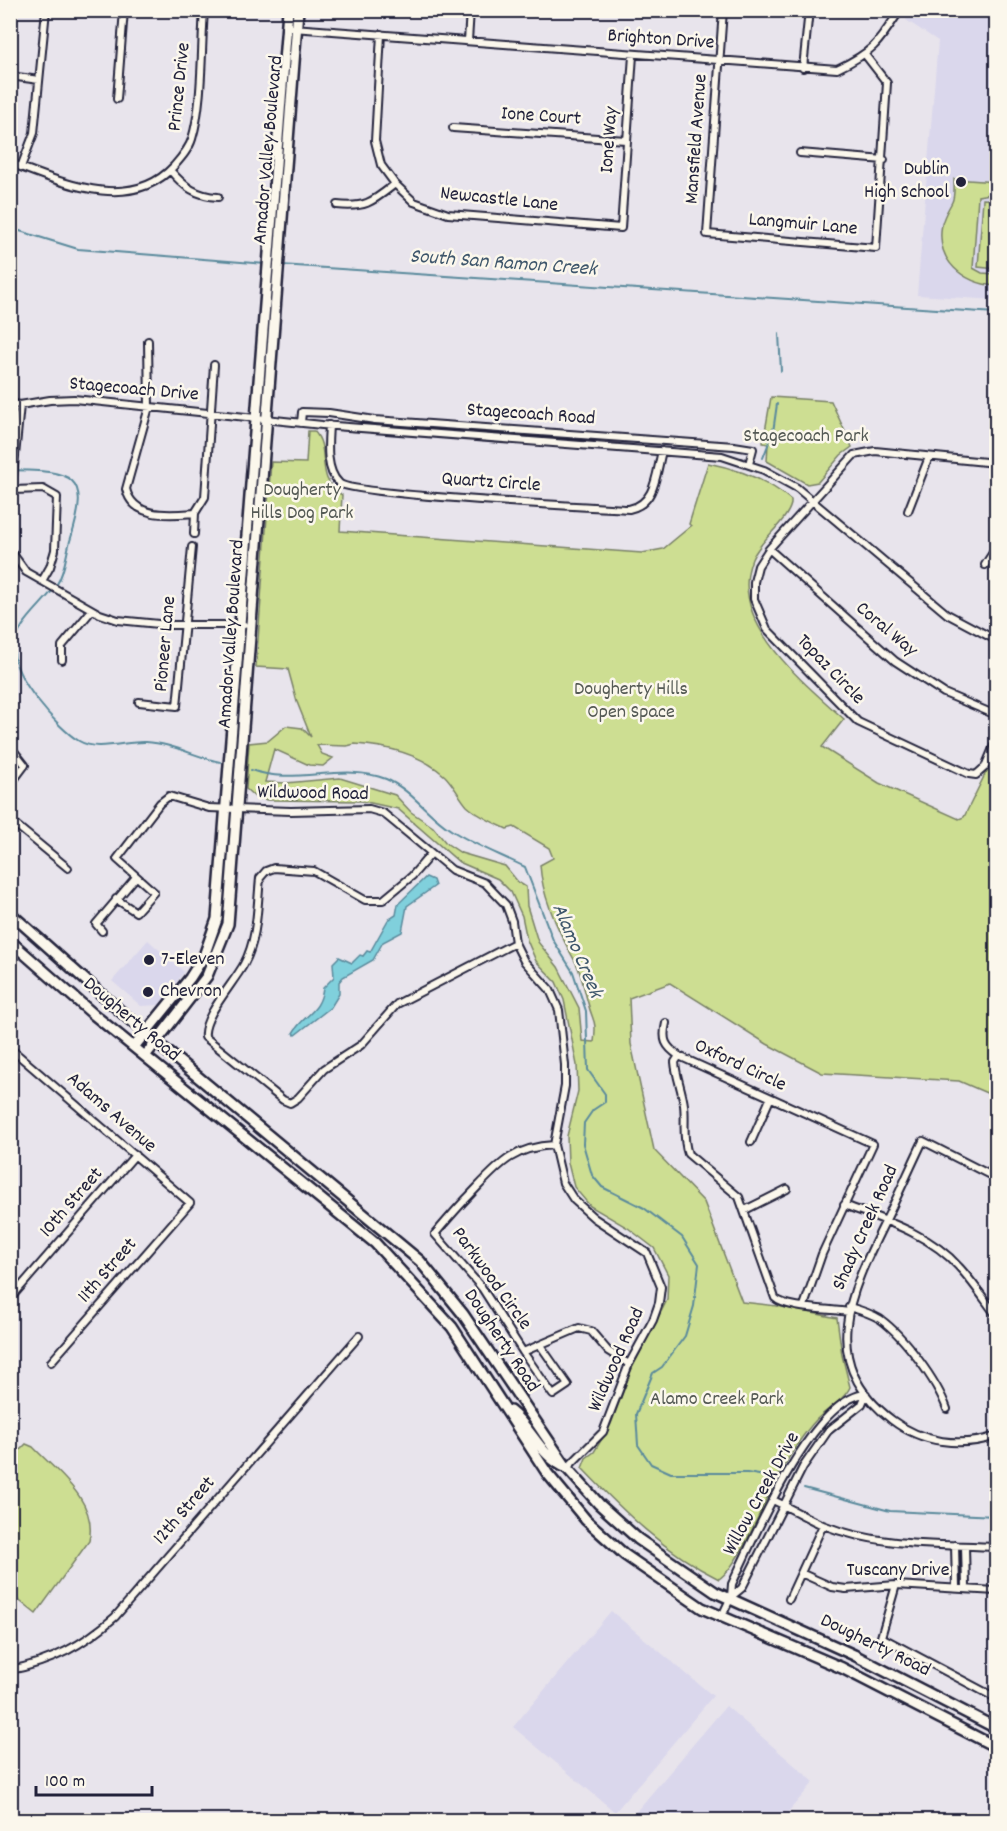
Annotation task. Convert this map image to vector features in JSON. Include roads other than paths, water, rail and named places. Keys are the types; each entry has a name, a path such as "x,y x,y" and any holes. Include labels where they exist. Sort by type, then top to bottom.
{"main road":[{"path":"290,10 292,28"},
{"name":"Amador Valley Boulevard","path":"134,1047 190,978 204,956 217,918 268,244 292,28 298,10"},
{"name":"Amador Valley Boulevard","path":"145,1056 207,976 218,955 228,924 277,280 292,28"},
{"path":"268,244 279,245"},
{"name":"Dougherty Road","path":"10,913 145,1033 420,1261 463,1314 567,1468 599,1504 638,1539 687,1575 715,1592 731,1597 854,1655 996,1728"},
{"name":"Dougherty Road","path":"10,941 134,1047 375,1243 452,1328 547,1473 586,1520 625,1555 674,1590 722,1616 842,1668 996,1747"},
{"path":"504,1406 521,1420 553,1463 567,1468"}],"street":[{"path":"21,167 34,133 46,10"},
{"path":"117,99 124,10"},
{"name":"Prince Drive","path":"10,163 69,185 128,191 143,188 170,170 191,141 196,123 204,10"},
{"path":"468,41 470,10"},
{"name":"Mansfield Avenue","path":"707,234 723,10"},
{"path":"803,68 809,10"},
{"name":"Brighton Drive","path":"292,28 837,69 866,56 900,10"},
{"name":"Newcastle Lane","path":"381,34 375,141 381,165 395,184 414,202 448,214 621,228"},
{"name":"Ione Way","path":"621,228 633,55"},
{"name":"Langmuir Lane","path":"707,234 876,248 884,160 887,83 866,56"},
{"path":"10,76 39,80"},
{"name":"Ione Court","path":"453,128 626,140"},
{"path":"800,153 884,160"},
{"path":"170,170 195,193 218,197"},
{"path":"337,205 358,207 364,205 395,184"},
{"path":"148,341 148,406 126,489 129,501 141,511 195,513"},
{"path":"194,534 195,513 205,497 214,365"},
{"name":"Stagecoach Drive","path":"10,403 20,405 74,399 255,417"},
{"path":"10,507 14,487 14,451 20,405"},
{"name":"Stagecoach Road","path":"301,423 302,412 311,412 436,425 753,449 749,464"},
{"name":"Stagecoach Road","path":"255,417 435,435 723,456 749,464 780,478 812,500 947,614 996,640"},
{"name":"Quartz Circle","path":"329,425 328,453 332,473 340,484 356,489 422,495 629,509 643,505 652,492 662,451"},
{"path":"435,435 436,425"},
{"path":"550,443 551,433"},
{"path":"636,440 636,449"},
{"name":"Topaz Circle","path":"996,463 875,451 854,455 769,549 758,566 753,599 767,629 858,722 969,774 976,775 985,767 996,741"},
{"path":"908,511 929,457"},
{"path":"14,487 43,489 57,497 55,550 43,582"},
{"name":"Pioneer Lane","path":"139,702 177,706 192,547"},
{"path":"986,565 996,548"},
{"name":"Coral Way","path":"769,549 896,661 944,693 996,715"},
{"path":"10,550 26,572 73,601 118,620 184,625 250,625"},
{"path":"62,660 62,646 92,610"},
{"path":"10,746 25,765 10,785"},
{"name":"Wildwood Road","path":"136,877 117,859 160,803 170,796 209,808 291,811 369,809 396,822 430,855 452,870 485,883 498,894 512,921 515,943 524,961 550,990 559,1010 565,1086 554,1145 563,1183 573,1200 594,1218 647,1253 661,1287 659,1303 629,1364 603,1432 567,1468"},
{"path":"12,824 68,868"},
{"path":"430,855 412,876 383,900 365,900 314,871 274,868 266,871 260,878 253,944 232,985 206,1022 205,1036 283,1100 290,1102 298,1098 324,1069 361,1045 397,1004 515,943"},
{"path":"102,931 96,924 116,899 136,877 154,892 136,912 116,899"},
{"path":"666,1023 663,1038 668,1047 679,1056"},
{"name":"Adams Avenue","path":"10,1048 190,1203"},
{"name":"Oxford Circle","path":"804,1306 822,1254 873,1144 679,1056 675,1062 675,1069 680,1077 684,1107 685,1146 688,1154 731,1188 745,1210 775,1298 780,1302 804,1306 868,1312 894,1329 941,1392 947,1409"},
{"path":"751,1142 770,1099"},
{"name":"Shady Creek Road","path":"996,1178 922,1141 856,1281 845,1332 853,1371 866,1394 878,1409 900,1426 917,1435 937,1441 963,1442 996,1437"},
{"name":"Parkwood Circle","path":"540,1345 568,1385 553,1395 483,1288 435,1234 492,1169 525,1149 554,1145"},
{"name":"10th Street","path":"10,1299 135,1155"},
{"path":"745,1210 788,1189"},
{"name":"11th Street","path":"51,1362 190,1203"},
{"path":"844,1205 886,1220 932,1245 958,1266 996,1315"},
{"name":"Parkwood Circle","path":"523,1352 579,1328 591,1331 608,1350 629,1364"},
{"name":"12th Street","path":"10,1670 42,1662 74,1648 115,1617 359,1336"},
{"name":"Willow Creek Drive","path":"722,1616 731,1597 732,1584 794,1461 821,1424 855,1395 866,1394 862,1404 828,1431 803,1467 742,1588 731,1597"},
{"path":"773,1500 824,1525 886,1541 996,1547"},
{"path":"789,1599 803,1574 824,1525"},
{"path":"955,1545 956,1587"},
{"path":"965,1546 966,1587"},
{"name":"Tuscany Drive","path":"803,1574 832,1587 846,1589 896,1585 966,1587 996,1591"},
{"path":"896,1585 881,1637 996,1698"}],"water":[{"path":"426,877 433,880 435,886 407,906 402,932 383,942 373,960 343,977 339,982 339,994 331,1007 295,1035 293,1033 297,1027 319,1003 323,988 334,977 333,963 339,957 352,963 360,955 363,956 367,951 370,952 388,920 396,915 398,904"}],"waterway":[{"name":"South San Ramon Creek","path":"10,228 78,249 266,264"},
{"name":"South San Ramon Creek","path":"281,265 996,313"},
{"path":"779,334 781,371"},
{"path":"763,458 773,432 777,404"},
{"name":"Alamo Creek","path":"10,470 62,475 72,481 77,489 79,502 62,574 51,592 24,623 15,641 16,662 38,701 70,735 86,744 103,746 138,742 155,743 220,762"},
{"name":"Alamo Creek","path":"251,770 284,776 370,774 386,779 412,796 451,830 525,867 553,940 573,972 586,1011 588,1070 605,1094 605,1102 593,1110 584,1123 583,1144 592,1175 602,1187 644,1208 682,1237 699,1264 694,1306 685,1336 662,1367 653,1373 636,1414 638,1445 651,1464 671,1473 747,1473 771,1477"},
{"name":"Alamo Creek","path":"804,1488 890,1511 996,1516"}],"place":[{"name":"Dublin High School","path":"961,182"},
{"name":"7-Eleven","path":"149,960"},
{"name":"Chevron","path":"148,992"}],"park label":[{"name":"Stagecoach Park","path":"806,437"},
{"name":"Dougherty Hills Dog Park","path":"302,502"},
{"name":"Dougherty Hills Open Space","path":"631,702"},
{"name":"Alamo Creek Park","path":"717,1400"}]}
